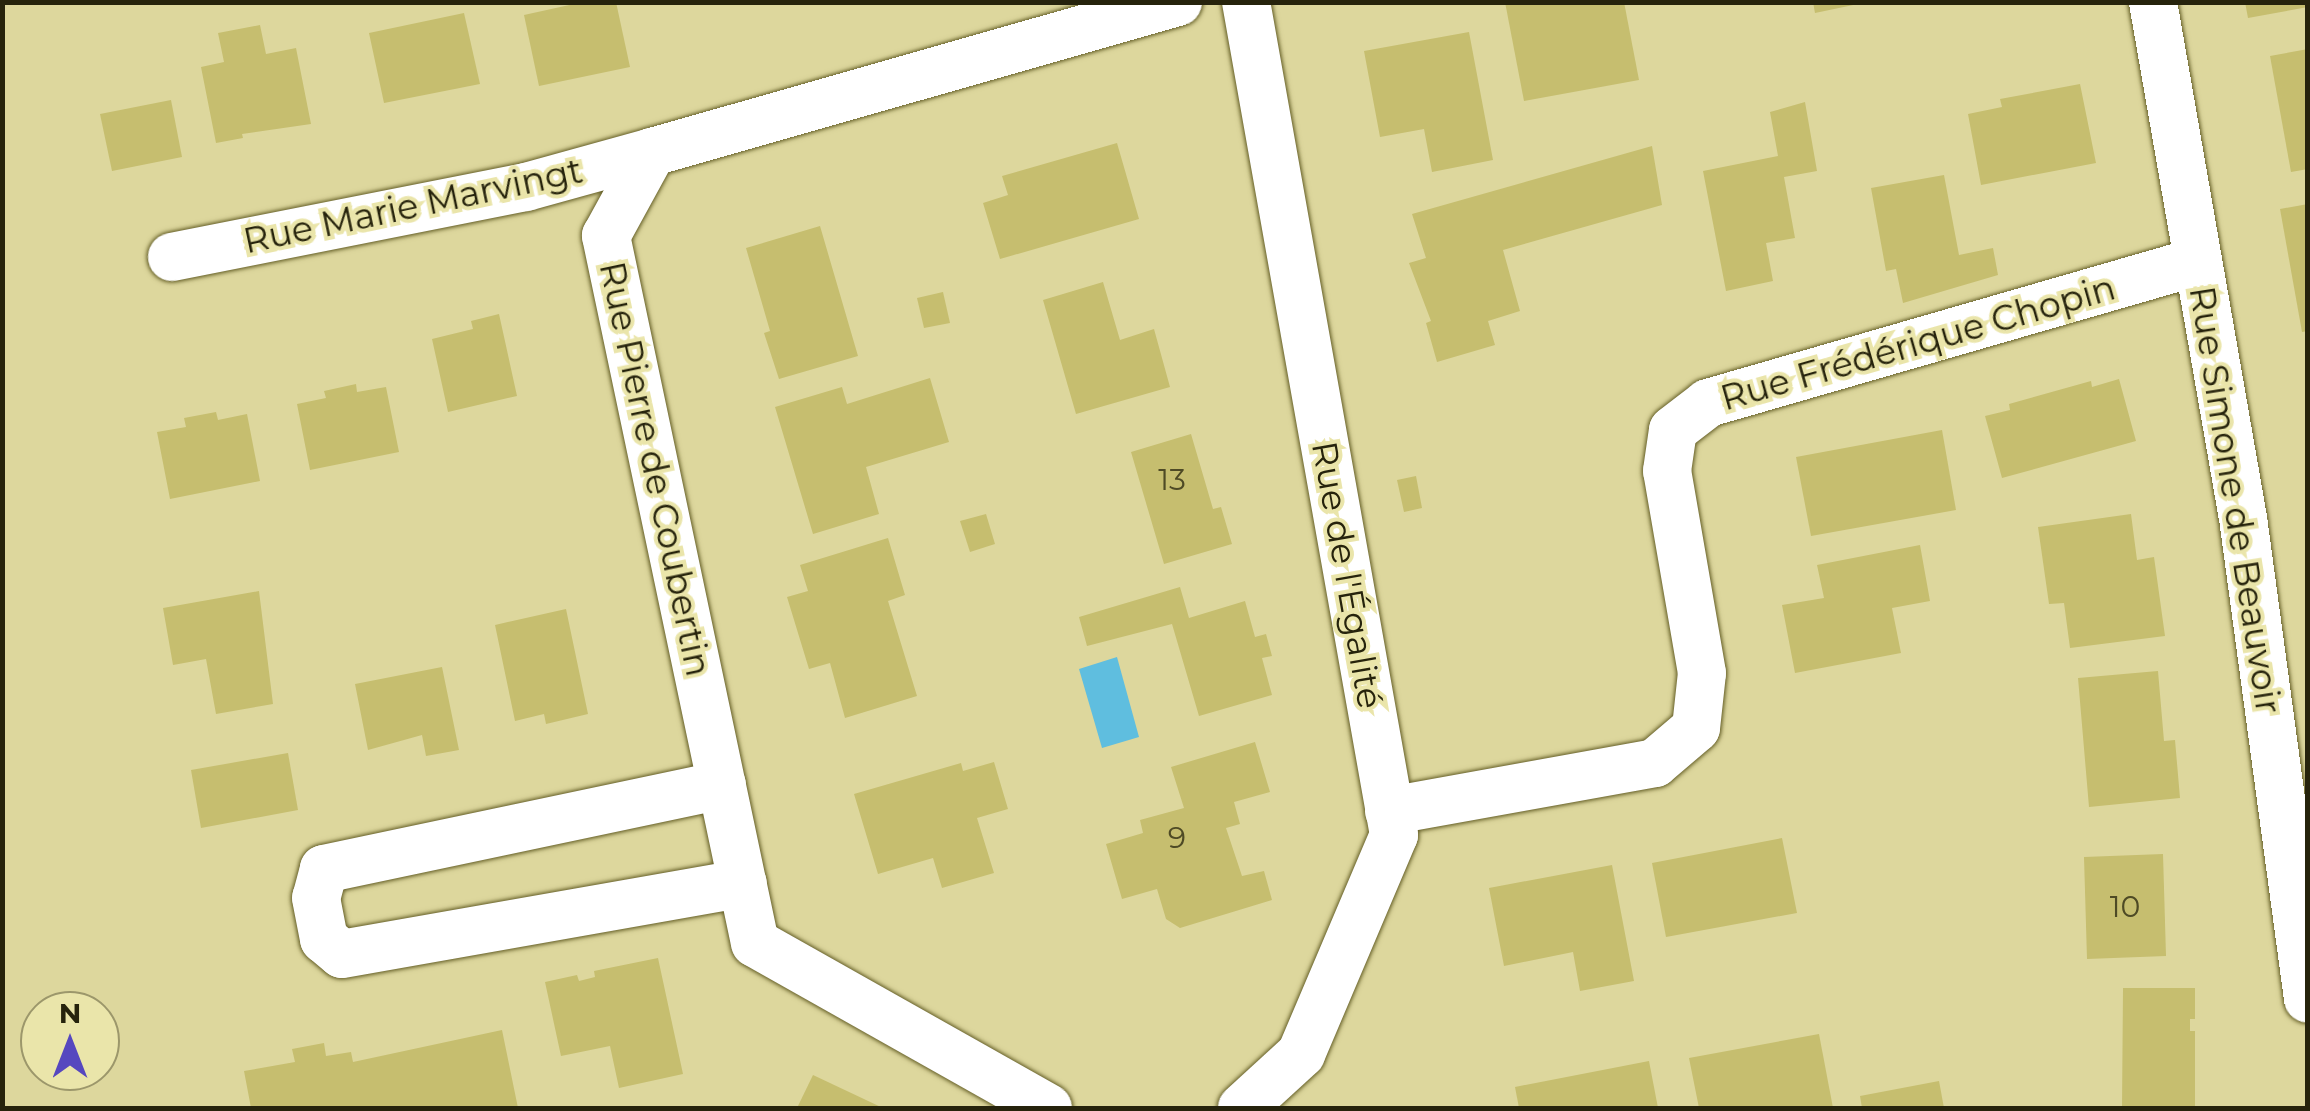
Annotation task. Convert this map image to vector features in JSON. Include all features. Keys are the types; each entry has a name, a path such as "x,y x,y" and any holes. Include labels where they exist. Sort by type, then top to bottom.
{"street":[{"path":"652,152 1178,2"},
{"name":"Rue de l'Égalité","path":"1242,1108 1302,1054 1394,835 1246,2"},
{"name":"Rue Simone de Beauvoir","path":"2153,2 2246,538 2308,999"},
{"name":"Rue Marie Marvingt","path":"172,256 526,186 652,152"},
{"name":"Rue Pierre de Coubertin","path":"652,152 606,236 755,943 1048,1108"},
{"name":"Rue Frédérique Chopin","path":"1389,812 1655,763 1696,728 1702,672 1667,471 1673,430 1708,403 2196,262"},
{"path":"722,785 324,869 316,898 324,939 342,954 742,883"}],"water":[{"path":"1117,657 1139,737 1102,748 1079,669"}],"building":[{"path":"583,2 616,2 630,67 539,86 524,15"},
{"path":"1505,2 1624,2 1639,80 1524,101"},
{"path":"1813,2 1858,2 1858,4 1815,13"},
{"path":"2245,2 2308,2 2308,7 2248,18"},
{"path":"464,13 480,84 384,103 369,33"},
{"path":"260,25 266,54 296,48 311,124 242,134 243,138 216,143 201,67 224,62 218,33"},
{"path":"1469,32 1493,160 1432,172 1424,129 1380,137 1364,51"},
{"path":"2308,49 2308,169 2291,172 2270,56"},
{"path":"2080,84 2096,163 1981,185 1968,114 2002,107 2000,99"},
{"path":"171,100 182,157 112,171 100,114"},
{"path":"1805,102 1817,171 1784,177 1795,238 1766,243 1773,281 1726,291 1703,171 1778,156 1770,112"},
{"path":"1117,143 1139,219 1000,259 983,203 1008,195 1002,176"},
{"path":"1652,146 1662,205 1503,250 1520,311 1488,321 1495,345 1437,362 1426,323 1431,321 1409,263 1426,258 1412,214"},
{"path":"1944,175 1959,255 1993,248 1998,275 1903,303 1896,269 1886,271 1871,188"},
{"path":"2308,204 2308,331 2302,332 2280,209"},
{"path":"820,226 858,356 779,379 764,333 770,331 746,248"},
{"path":"1103,282 1120,340 1154,329 1170,387 1076,414 1043,300"},
{"path":"943,292 950,323 924,328 917,298"},
{"path":"499,314 517,396 448,412 432,339 473,329 471,321"},
{"path":"930,378 949,442 866,467 879,514 813,534 775,407 842,387 847,404"},
{"path":"2119,379 2136,441 2002,478 1985,416 2010,410 2009,404 2091,381 2092,387"},
{"path":"356,384 357,392 386,387 399,452 310,470 297,404 326,398 324,391"},
{"path":"216,412 218,420 247,414 260,481 170,499 157,432 186,427 184,418"},
{"path":"1942,430 1956,510 1811,536 1796,457"},
{"path":"1191,434 1213,509 1221,507 1232,544 1164,564 1131,452"},
{"path":"1416,476 1422,508 1404,512 1397,480"},
{"path":"986,514 995,544 970,552 960,521"},
{"path":"2131,514 2137,560 2154,557 2165,636 2070,648 2064,603 2049,604 2038,527"},
{"path":"888,538 905,595 888,601 917,696 845,718 830,663 809,669 787,597 808,591 800,565"},
{"path":"1920,545 1930,601 1892,608 1901,653 1795,673 1782,605 1824,598 1817,565"},
{"path":"1180,587 1189,618 1245,601 1255,637 1266,634 1272,656 1262,658 1272,695 1199,716 1172,624 1087,646 1079,617"},
{"path":"259,591 273,704 216,714 206,659 173,665 163,608"},
{"path":"566,609 588,714 546,724 544,714 515,721 495,625"},
{"path":"442,667 459,750 426,756 422,735 368,750 355,684"},
{"path":"2158,671 2164,741 2175,740 2180,798 2089,807 2078,678"},
{"path":"1255,742 1270,792 1234,802 1240,824 1226,828 1242,876 1264,871 1272,900 1180,928 1166,919 1157,889 1122,899 1106,844 1143,833 1140,820 1184,808 1171,767"},
{"path":"288,753 298,810 201,828 191,770"},
{"path":"994,762 1008,809 977,818 994,873 942,888 933,858 878,874 854,794 961,763 963,771"},
{"path":"1782,838 1797,913 1666,937 1652,863"},
{"path":"2163,854 2166,956 2087,959 2084,857"},
{"path":"1612,865 1634,981 1580,991 1573,952 1504,966 1489,888"},
{"path":"658,958 683,1074 619,1088 610,1046 561,1056 545,982 577,975 579,981 595,977 594,971"},
{"path":"2123,988 2195,988 2195,1019 2190,1019 2190,1031 2195,1031 2195,1108 2122,1108"},
{"path":"502,1030 518,1108 251,1108 244,1071 295,1062 292,1049 324,1043 326,1056 351,1052 353,1062"},
{"path":"1819,1034 1833,1108 1699,1108 1689,1058"},
{"path":"1649,1061 1658,1108 1519,1108 1515,1087"},
{"path":"813,1075 883,1108 797,1108"},
{"path":"1939,1081 1944,1108 1862,1108 1860,1096"}]}
